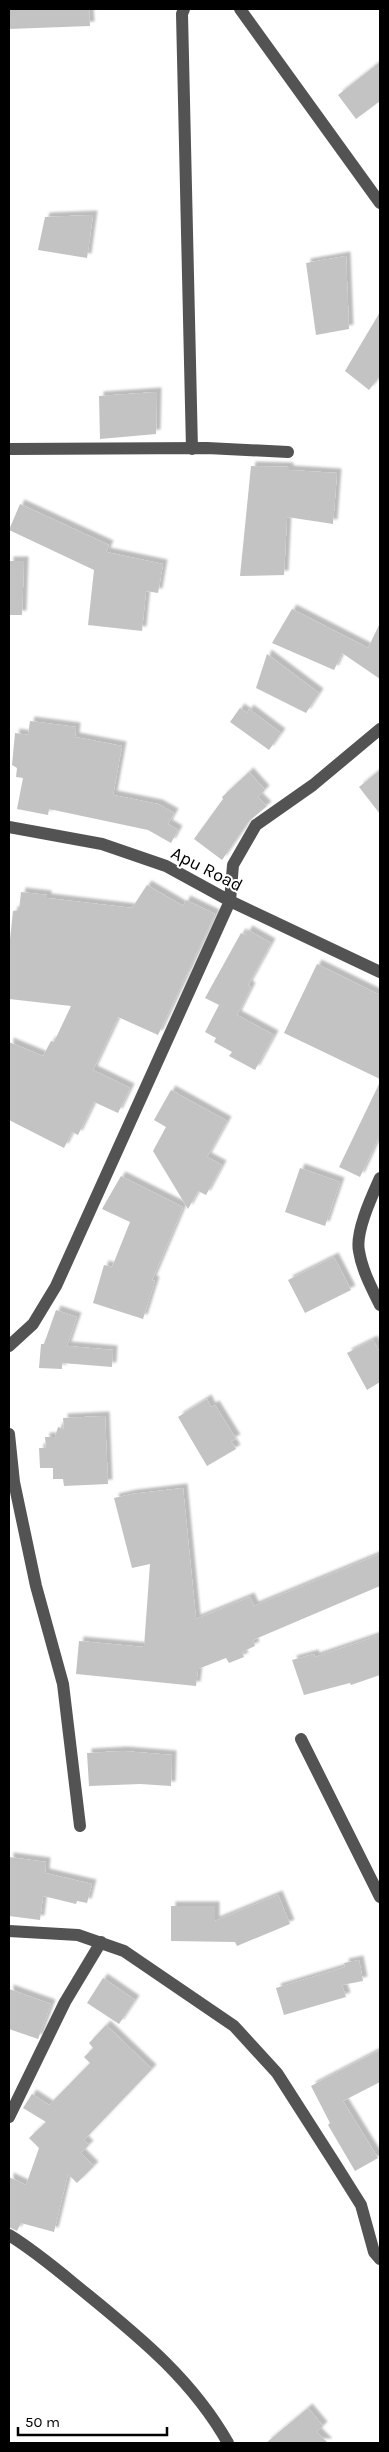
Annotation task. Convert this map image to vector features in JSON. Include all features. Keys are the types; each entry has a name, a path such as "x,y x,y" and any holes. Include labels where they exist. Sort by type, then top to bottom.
{"street":[{"path":"184,9 192,449"},
{"path":"240,9 380,203"},
{"path":"9,449 192,449 288,452"},
{"path":"9,1346 34,1324 56,1286 230,901 233,865 256,825 313,785 380,729"},
{"name":"Apu Road","path":"9,827 102,844 166,866 230,901 380,972"},
{"path":"380,1178 366,1210 358,1250 371,1288 380,1305"},
{"path":"9,1434 14,1482 36,1586 63,1684 80,1826"},
{"path":"301,1739 380,1897"},
{"path":"9,1931 78,1935 124,1951 234,2026 277,2073 361,2205 374,2252 380,2259"},
{"path":"9,2117 65,2002 102,1942"},
{"path":"9,2235 66,2277 155,2351 190,2389 228,2443"}],"building":[{"path":"9,9 89,9 90,26 9,29"},
{"path":"380,62 380,101 356,119 338,95"},
{"path":"93,215 87,258 38,250 45,217"},
{"path":"346,256 349,329 316,335 306,263"},
{"path":"380,312 380,376 369,390 345,371"},
{"path":"157,392 156,434 100,439 99,396"},
{"path":"251,466 289,467 289,470 337,473 333,524 287,517 284,575 240,576"},
{"path":"20,504 109,545 106,552 163,564 158,593 146,591 142,631 88,625 94,570 9,530"},
{"path":"9,561 24,561 22,615 9,615"},
{"path":"292,609 368,648 380,623 380,679 342,653 334,670 272,643"},
{"path":"267,654 319,693 306,713 256,688"},
{"path":"240,708 247,713 249,709 281,733 269,750 230,722"},
{"path":"30,721 76,727 75,737 122,746 113,795 158,804 174,813 168,824 178,830 171,843 148,830 49,809 48,815 17,809 23,778 16,777 17,768 12,765 15,733 28,735"},
{"path":"380,770 380,814 359,787"},
{"path":"249,772 265,790 258,797 267,806 249,821 222,860 194,839 223,799 222,797"},
{"path":"147,885 183,906 186,900 215,914 158,1035 118,1017 93,1070 130,1088 118,1113 94,1102 78,1135 72,1132 64,1148 9,1120 9,1042 43,1056 51,1041 54,1042 71,1006 9,999 9,949 13,911 19,910 21,892 47,895 47,898 132,908"},
{"path":"248,930 271,943 248,985 251,987 237,1015 274,1035 255,1070 229,1056 232,1052 214,1042 216,1038 205,1032 219,1005 205,998 241,933 245,935"},
{"path":"317,964 380,995 380,1079 284,1033"},
{"path":"380,1082 380,1134 360,1177 339,1167"},
{"path":"171,1090 227,1121 207,1157 222,1165 206,1195 198,1191 188,1209 153,1151 166,1127 154,1120"},
{"path":"300,1168 340,1182 325,1226 285,1212"},
{"path":"121,1176 183,1207 152,1280 155,1281 143,1319 93,1303 104,1265 112,1267 130,1222 102,1209"},
{"path":"334,1257 351,1290 305,1313 288,1280"},
{"path":"56,1310 77,1317 67,1346 113,1350 112,1367 62,1363 62,1369 39,1368 41,1344 44,1344"},
{"path":"373,1340 380,1353 380,1382 367,1390 347,1353"},
{"path":"207,1399 211,1407 215,1405 236,1439 231,1441 236,1449 207,1466 178,1417"},
{"path":"105,1416 108,1484 64,1486 63,1479 53,1479 53,1468 40,1468 39,1448 46,1448 45,1437 55,1437 58,1427 64,1429 63,1418"},
{"path":"183,1488 196,1619 250,1597 254,1606 380,1554 380,1586 253,1640 255,1646 242,1652 244,1657 229,1663 226,1658 198,1669 196,1686 76,1674 79,1641 144,1647 150,1564 132,1568 114,1498"},
{"path":"380,1635 380,1675 351,1685 350,1683 304,1695 292,1660 314,1654 315,1657"},
{"path":"123,1751 172,1755 171,1786 140,1784 89,1786 87,1753"},
{"path":"9,1857 46,1862 45,1873 92,1884 87,1903 77,1901 76,1904 43,1896 40,1920 9,1916"},
{"path":"278,1895 290,1924 237,1946 235,1942 171,1941 171,1906 215,1906 215,1921"},
{"path":"359,1960 363,1981 342,1985 346,1997 284,2015 276,1988 345,1967 344,1963"},
{"path":"103,1978 135,2000 119,2024 87,2003"},
{"path":"9,1989 51,2004 38,2039 9,2029"},
{"path":"106,2025 152,2069 84,2140 89,2145 81,2153 94,2166 77,2183 68,2174 54,2232 21,2223 17,2231 9,2227 9,2177 26,2185 39,2148 29,2138 46,2122 23,2108 32,2094 49,2105 90,2063 84,2057 93,2048 89,2043"},
{"path":"380,2050 380,2082 343,2101 378,2158 355,2171 328,2125 330,2123 311,2086"},
{"path":"308,2408 323,2426 317,2432 328,2443 266,2443"}]}
